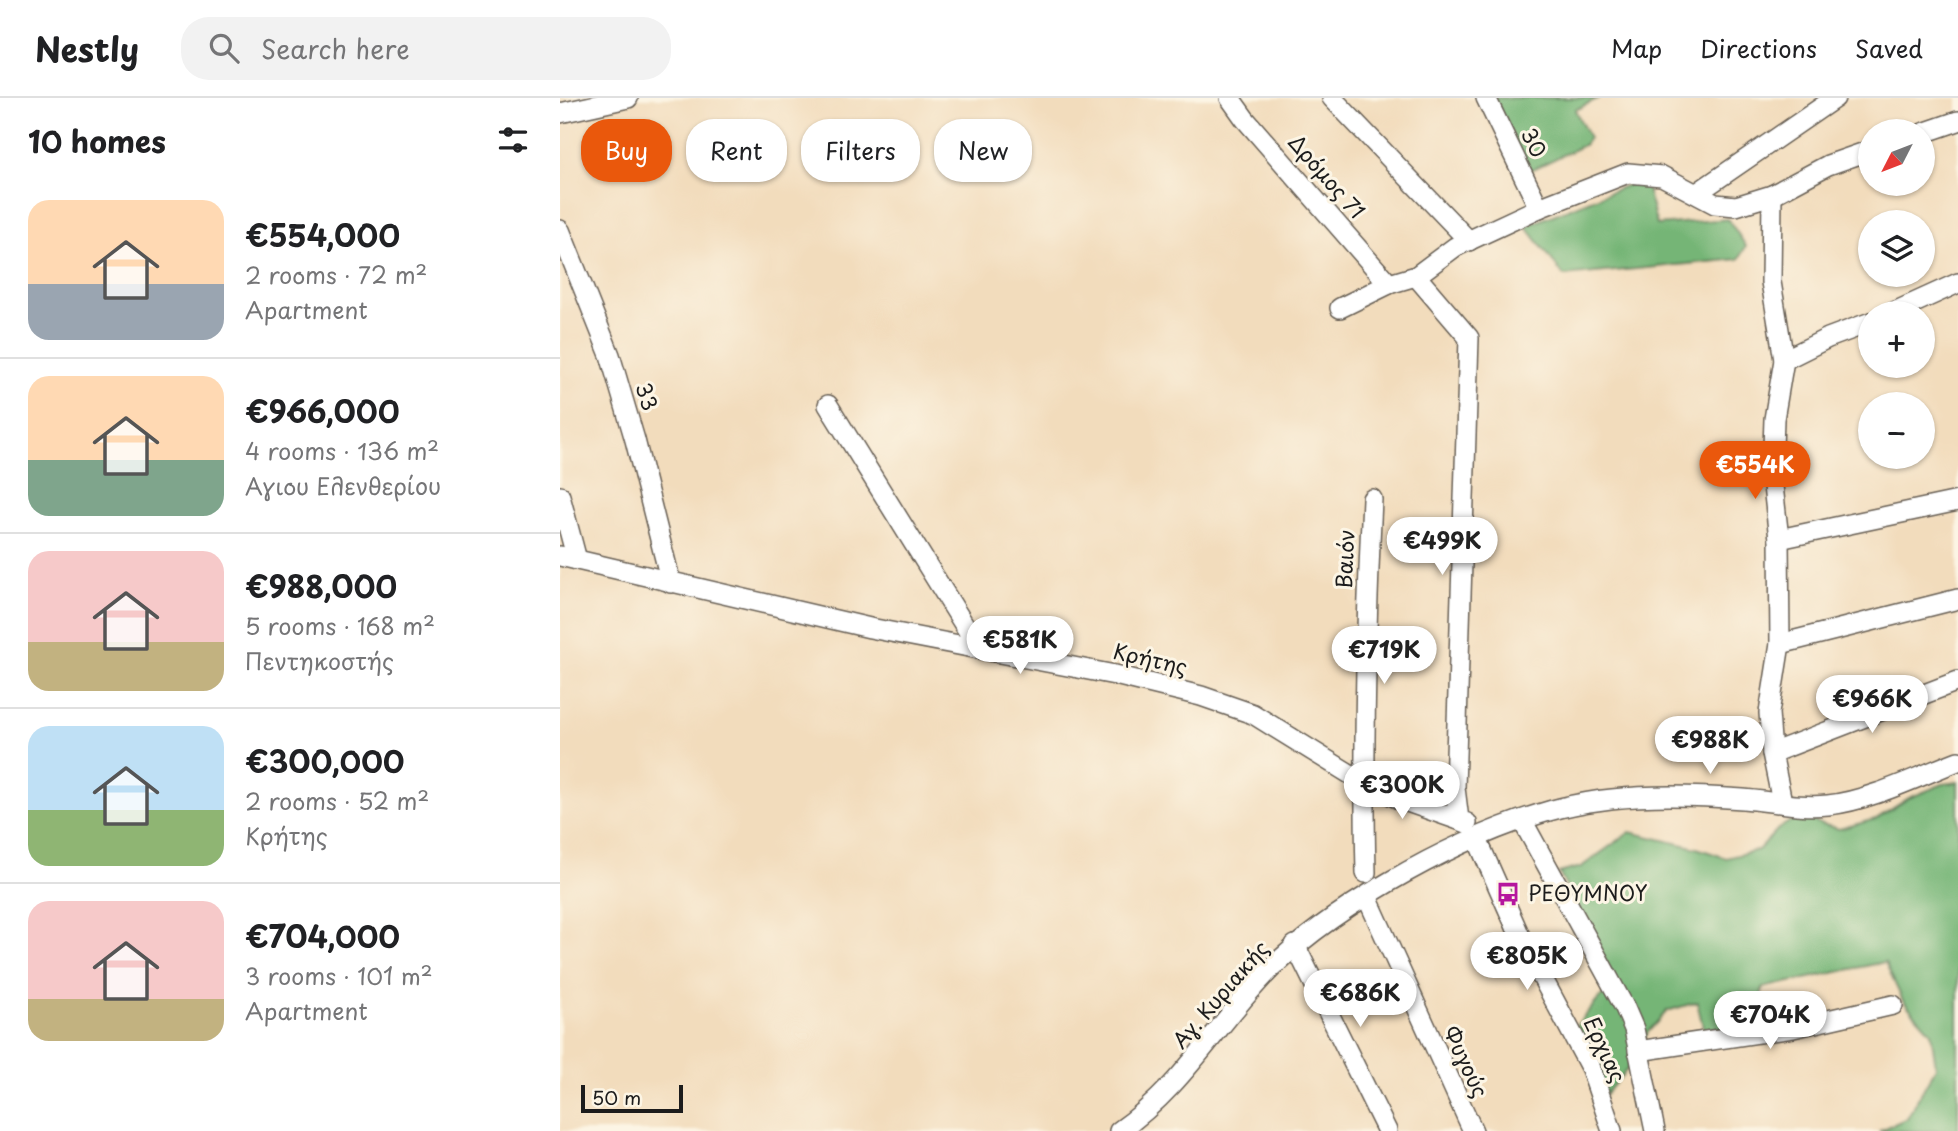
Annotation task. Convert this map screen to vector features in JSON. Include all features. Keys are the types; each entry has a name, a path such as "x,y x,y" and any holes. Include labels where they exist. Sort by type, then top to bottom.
{"street":[{"path":"560,113 628,98"},
{"name":"Δρόμος 71","path":"1230,98 1245,119 1389,284"},
{"path":"1332,98 1469,241"},
{"name":"30","path":"1486,98 1539,208"},
{"path":"1697,192 1835,98"},
{"path":"1936,129 1958,121"},
{"path":"1340,308 1389,284 1416,276 1439,256 1539,208 1628,173 1662,176 1726,206 1736,206 1772,195 1828,165 1858,155"},
{"path":"1772,195 1771,282 1784,360 1774,419 1772,477 1779,539 1780,644 1769,713 1772,753 1782,802"},
{"name":"33","path":"560,230 610,355 635,440 671,583"},
{"path":"1416,276 1469,338 1455,788 1459,820"},
{"path":"1918,301 1958,283"},
{"path":"1784,360 1858,327"},
{"path":"828,405 978,648"},
{"path":"560,496 569,558"},
{"name":"Βαιόν","path":"1366,873 1363,781 1365,641 1372,499"},
{"path":"1779,539 1958,501"},
{"name":"Κρήτης","path":"569,558 870,628 1115,675 1201,696 1253,713 1363,781 1399,799 1459,820 1485,835"},
{"path":"1780,644 1958,599"},
{"path":"1772,753 1958,681"},
{"name":"Αγ. Κυριακής","path":"1119,1131 1170,1088 1245,996 1295,945 1329,918 1407,873 1485,835 1522,820 1569,806 1629,797 1709,797 1829,805 1958,761"},
{"path":"1522,820 1625,1008 1656,1131"},
{"name":"Ερχιας","path":"1485,835 1520,936 1591,1069 1612,1131"},
{"name":"Φυγούς","path":"1367,897 1473,1131"},
{"path":"1295,945 1387,1131"},
{"path":"1638,1051 1793,1028 1893,1005"}],"green space":[{"path":"1494,98 1599,98 1575,110 1589,138 1584,145 1529,171"},
{"path":"1645,182 1657,225 1728,219 1746,246 1739,259 1564,276 1526,226 1630,184"},
{"path":"1958,782 1958,1131 1879,1131 1907,1118 1936,1067 1931,1032 1903,1001 1885,962 1762,988 1762,1023 1704,1031 1697,1002 1667,1011 1648,1032 1631,1065 1606,1094 1576,1026 1615,980 1559,873 1581,867 1630,832 1726,858 1758,850 1778,829 1797,817 1839,829 1876,819 1909,798 1943,784"}],"place":[{"name":"ΡΕΘΥΜΝΟΥ","path":"1508,894"}]}
